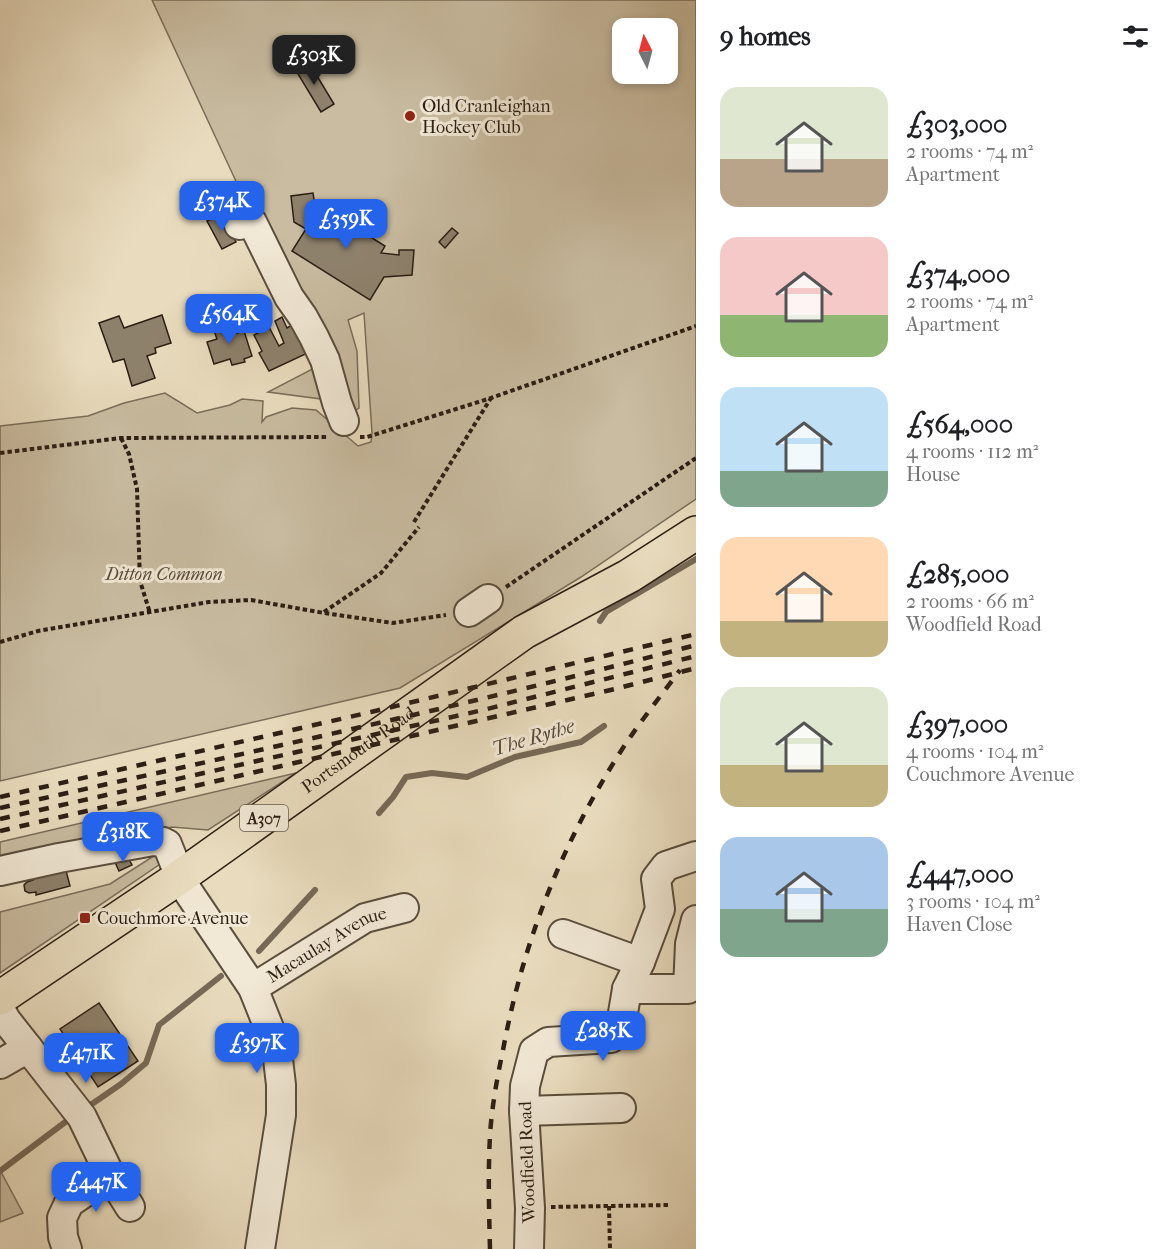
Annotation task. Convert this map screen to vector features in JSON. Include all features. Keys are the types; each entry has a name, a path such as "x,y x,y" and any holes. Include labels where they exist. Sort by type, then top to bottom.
{"main road":[{"name":"Portsmouth Road","path":"10,1022 189,893 524,632 629,576 696,533"}],"street":[{"path":"239,225 252,222 289,297 314,337 330,375 344,421"},
{"path":"0,871 158,841 167,844 189,893 253,988 270,1028 278,1059 281,1115 260,1249"},
{"name":"Woodfield Road","path":"529,1249 530,1208 524,1111 525,1086 534,1051 548,1042 611,1038 620,1031 627,989 660,909 656,879 666,866 696,856"},
{"name":"Macaulay Avenue","path":"253,988 365,918 404,908"},
{"path":"627,989 688,989 690,944 696,920"},
{"path":"563,934 640,962"},
{"path":"0,1064 10,1022"},
{"path":"10,1022 82,1117 110,1175 130,1208"},
{"path":"524,1111 621,1108"},
{"path":"67,1249 63,1237 62,1218 69,1203 110,1175"}],"path":[{"path":"414,522 490,398"},
{"path":"121,438 129,454 137,489 140,581 150,613"},
{"path":"0,642 38,631 209,602 252,600 393,623 479,606 696,458"},
{"path":"324,613 381,573 419,527"},
{"path":"530,1208 669,1205"},
{"path":"609,1206 610,1249"}],"green space":[{"name":"Ditton Common","path":"152,0 696,0 696,499 581,577 400,688 0,781 0,426 88,416 124,403 165,393 197,413 230,405 242,399 263,401 262,422 266,417 292,408 316,410 358,446 371,442 364,313 348,320 357,351 359,408 356,410 342,397 253,218"},
{"path":"320,365 329,400 268,392"},
{"path":"296,773 208,830 172,827 0,866 0,842"},
{"path":"160,852 166,860 0,973 0,912 110,884"},
{"path":"0,1170 23,1213 0,1222"}],"building":[{"path":"308,61 334,104 321,112 295,69"},
{"path":"313,193 317,220 324,224 331,212 385,246 381,253 399,255 399,250 414,250 412,275 384,277 370,300 292,251 306,229 294,222 291,196"},
{"path":"221,214 236,242 222,249 207,221"},
{"path":"452,228 458,233 445,248 439,242"},
{"path":"162,315 171,343 155,348 156,353 147,356 155,378 132,386 124,359 113,362 99,323 119,316 124,328"},
{"path":"282,317 287,328 294,324 312,351 269,371 259,353 262,351 254,335 269,327 279,346 284,343 275,321"},
{"path":"233,321 237,333 244,331 252,356 244,359 245,362 232,365 230,359 214,364 207,342 217,339 213,328"},
{"path":"126,854 132,865 119,871 114,860"},
{"path":"64,863 70,886 36,895 36,892 25,891 24,885 33,880 32,877"},
{"path":"99,1003 138,1061 98,1087 60,1029"}],"waterway":[{"name":"The Rythe","path":"600,621 606,612 696,559"},
{"name":"The Rythe","path":"379,813 406,777 432,773 467,777 515,757 581,742 604,726"},
{"name":"The Rythe","path":"259,951 315,890"},
{"name":"The Rythe","path":"89,1106 146,1063 159,1025 221,976"},
{"name":"The Rythe","path":"0,1171 72,1117"}],"railway":[{"path":"0,797 371,712 696,634"},
{"path":"0,808 436,710 696,645"},
{"path":"0,819 483,710 696,656"},
{"path":"0,831 615,689 696,668"},
{"path":"490,1249 489,1164 493,1103 511,1010 534,932 547,894 580,821 628,741 680,670"}],"place":[{"name":"Old Cranleighan Hockey Club","path":"410,116"},
{"name":"Couchmore Avenue","path":"85,918"}]}
